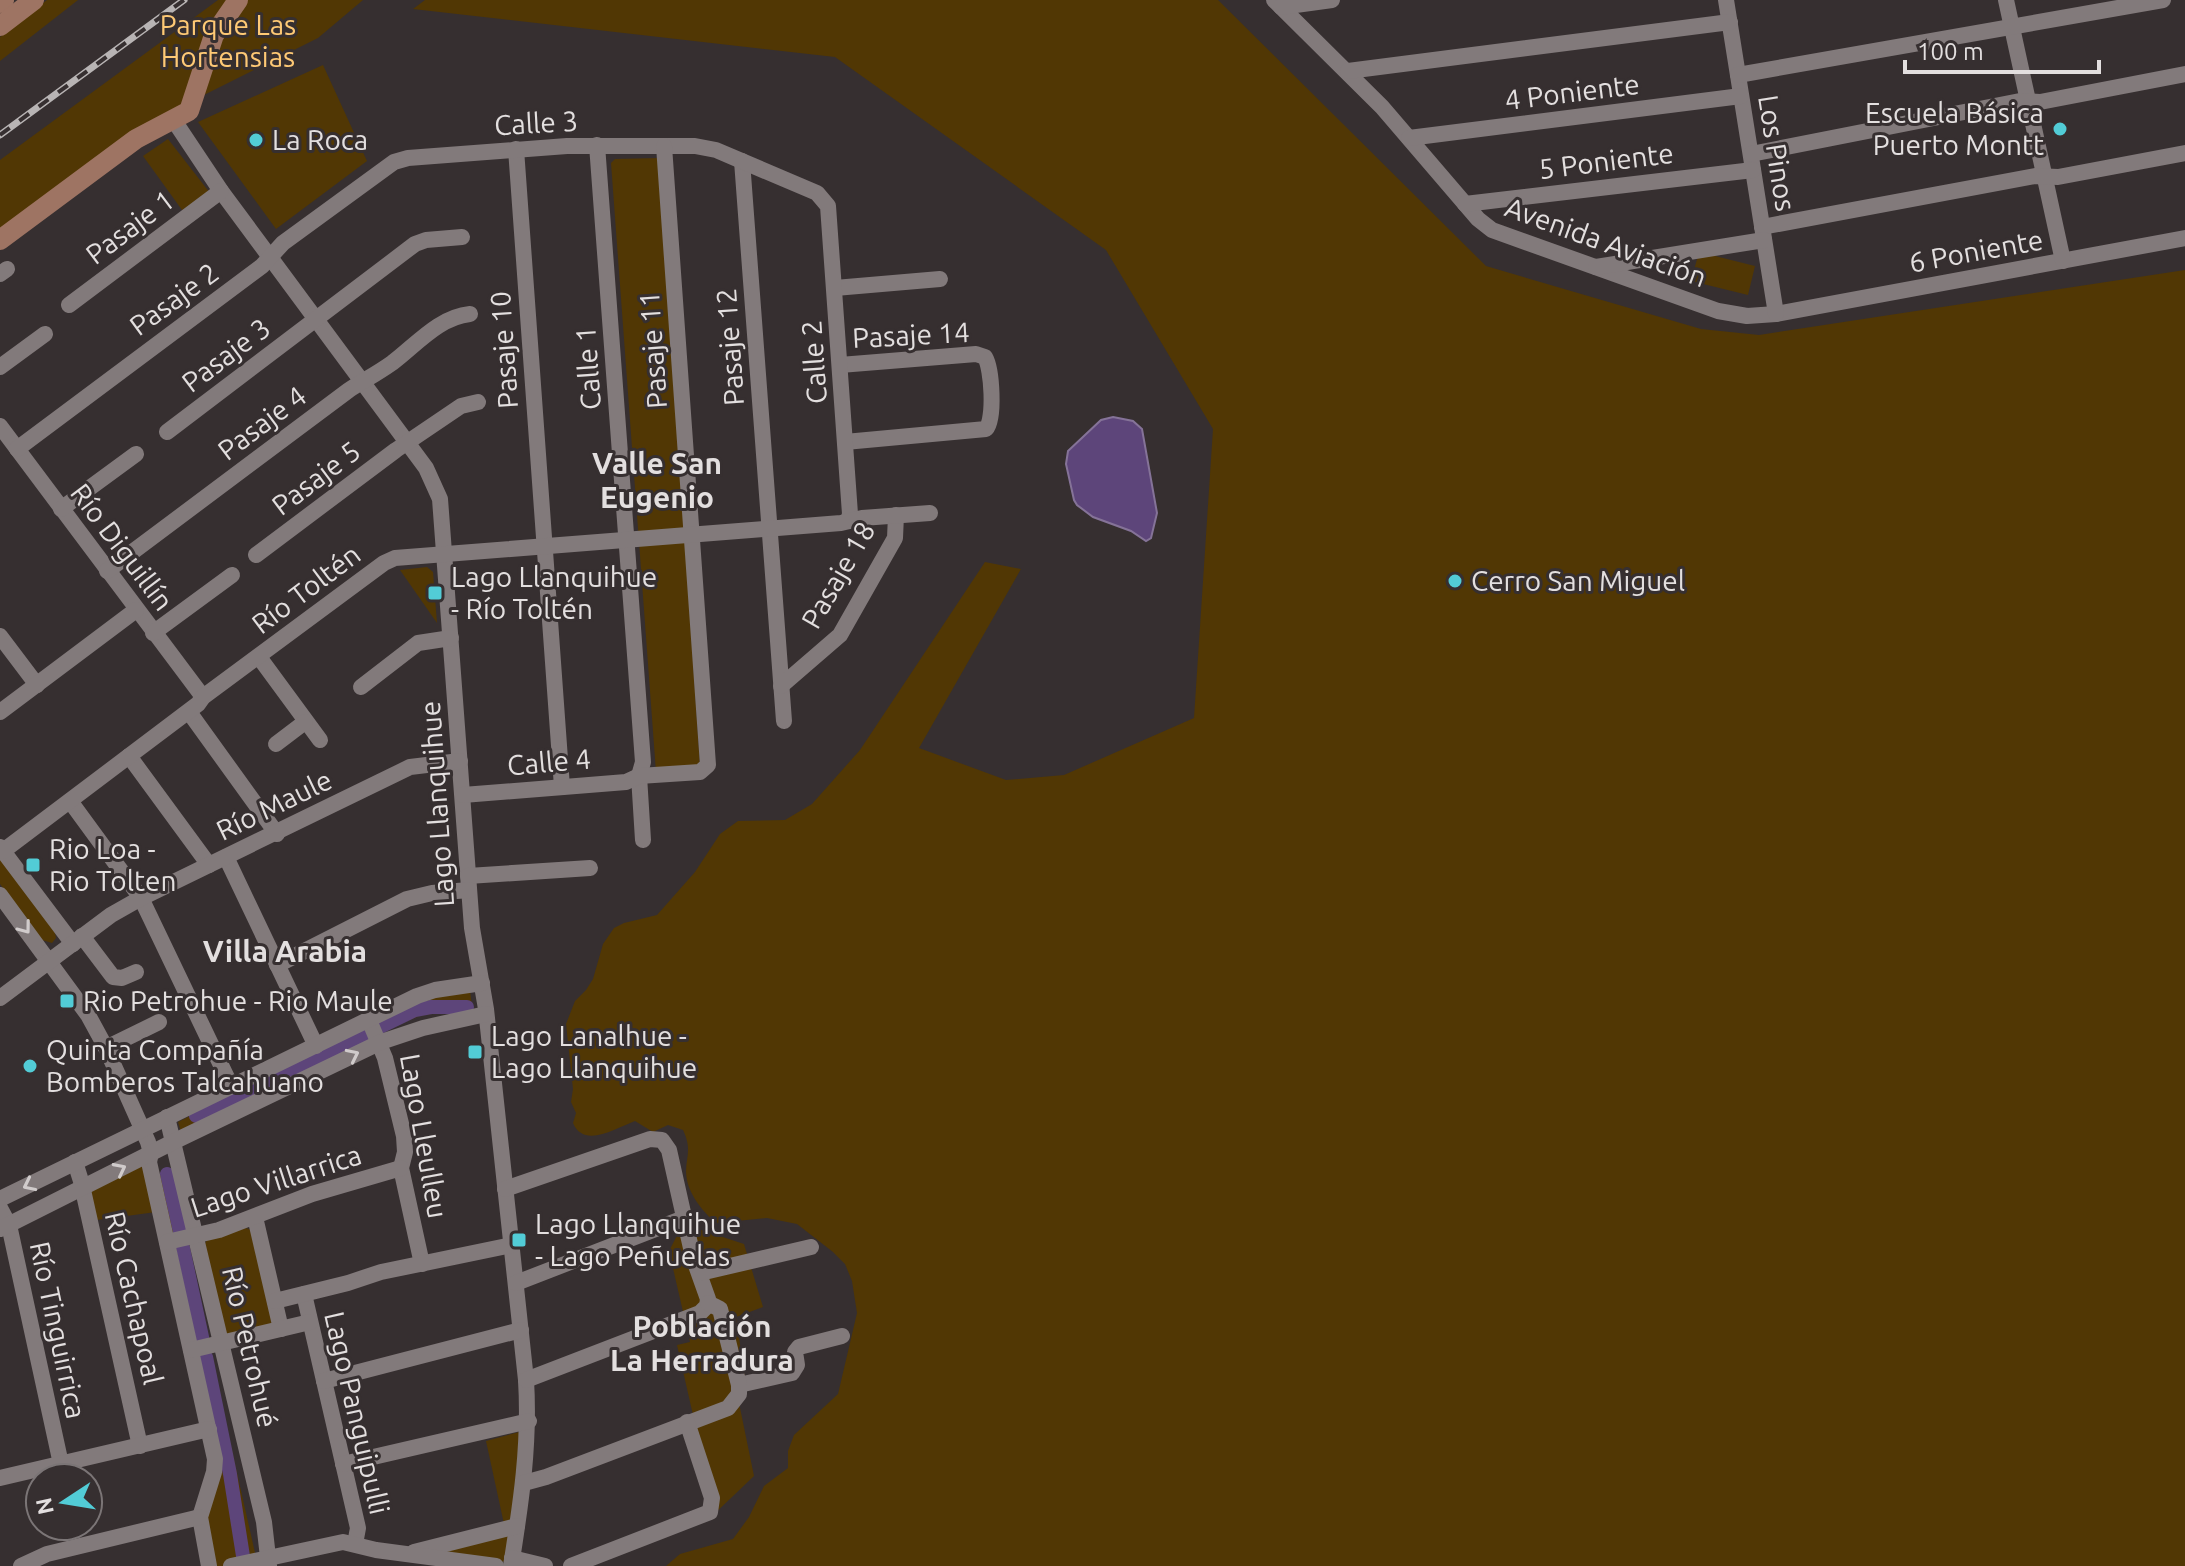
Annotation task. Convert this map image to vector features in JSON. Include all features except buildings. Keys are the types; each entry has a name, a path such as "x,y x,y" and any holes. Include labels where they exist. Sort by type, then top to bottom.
{"main road":[{"path":"0,26 34,0"},
{"path":"0,240 136,139 181,115 214,35 238,0"}],"street":[{"path":"1278,4 1332,0"},
{"path":"2006,0 2063,261"},
{"path":"1738,75 2163,0"},
{"name":"Los Pinos","path":"1731,1 1730,22 1776,314"},
{"name":"Avenida Aviación","path":"1278,4 1348,71 1465,204 1485,225 1499,234 1718,311 1747,316 1776,314"},
{"path":"1348,71 1730,22"},
{"path":"1752,162 2020,101 2040,102 2185,74"},
{"name":"4 Poniente","path":"1409,138 1741,96"},
{"name":"Lago Llanquihue","path":"181,115 221,191 408,443 437,488 442,511 474,943 486,1014 529,1421 524,1483 512,1562"},
{"name":"Calle 3","path":"270,257 283,243 394,162 408,158 597,145 702,146 817,193 826,200"},
{"name":"Calle 1","path":"597,145 643,762 639,776 643,840"},
{"name":"Pasaje 11","path":"639,776 700,772 709,762 664,146"},
{"name":"Pasaje 10","path":"516,149 562,787"},
{"path":"1593,267 2035,176 2058,177 2185,153"},
{"name":"Pasaje 12","path":"742,161 784,721"},
{"name":"5 Poniente","path":"1465,204 1752,162"},
{"name":"Pasaje 1","path":"69,305 221,191"},
{"name":"Calle 2","path":"826,200 835,288 848,521"},
{"name":"Pasaje 3","path":"167,432 415,244 432,239 462,237"},
{"name":"6 Poniente","path":"1776,314 2185,238"},
{"name":"Pasaje 2","path":"17,449 270,257"},
{"path":"835,288 940,279"},
{"name":"Pasaje 4","path":"107,571 442,323 455,316 470,314"},
{"path":"0,367 45,334"},
{"name":"Pasaje 14","path":"840,365 976,354 985,357 989,363 992,418 989,427 979,432 845,442"},
{"name":"Pasaje 5","path":"256,555 461,406 478,402"},
{"name":"Río Diguillín","path":"0,426 203,697"},
{"path":"61,509 136,454"},
{"name":"Río Toltén","path":"2,849 189,712 203,697 384,563 395,558 770,529 930,513"},
{"name":"Pasaje 18","path":"781,686 840,635 895,538 896,515"},
{"path":"153,633 232,575"},
{"path":"0,712 136,610"},
{"path":"0,636 37,685"},
{"path":"361,687 418,643 451,638"},
{"path":"259,657 320,740"},
{"path":"189,712 277,834"},
{"path":"276,744 305,722"},
{"path":"129,756 209,865"},
{"name":"Río Maule","path":"0,998 111,915 141,898 410,767 460,761"},
{"name":"Calle 4","path":"463,795 631,781 639,776"},
{"path":"70,801 141,898 231,1086"},
{"path":"2,849 113,977 122,978 136,972"},
{"path":"226,857 316,1046"},
{"path":"277,965 407,899 469,883 590,868"},
{"name":"Río Petrohué","path":"0,895 78,999 106,1048 151,1153 149,1162 215,1459 200,1517 209,1566"},
{"path":"0,1199 428,992 482,983"},
{"path":"4,1227 381,1042 423,1028 486,1014"},
{"name":"Lago Lleulleu","path":"369,1020 381,1042 404,1136 405,1152 401,1168 422,1264"},
{"path":"106,1048 159,1022"},
{"name":"Río Petrohué","path":"167,1117 264,1522 269,1562"},
{"path":"505,1189 658,1139 665,1143 693,1257 708,1303 720,1309 739,1385 739,1394 728,1408 524,1483"},
{"name":"Río Cachapoal","path":"75,1162 140,1446"},
{"name":"Lago Villarrica","path":"167,1242 219,1230 312,1194 401,1168"},
{"name":"Río Tinguirrica","path":"0,1208 61,1462"},
{"name":"Lago Panguipulli","path":"255,1217 281,1329"},
{"path":"516,1283 684,1218"},
{"path":"275,1301 381,1272 512,1245"},
{"path":"700,1273 811,1247"},
{"name":"Lago Panguipulli","path":"304,1294 358,1528 355,1544"},
{"path":"526,1380 700,1313 708,1303"},
{"path":"191,1350 310,1322"},
{"path":"324,1381 521,1330"},
{"path":"739,1385 792,1373 797,1365 795,1352 799,1347 842,1336"},
{"path":"343,1464 529,1421"},
{"path":"571,1566 710,1512 712,1498 687,1422"},
{"path":"70,1462 209,1429"},
{"path":"0,1478 24,1472"},
{"path":"21,1566 54,1552 200,1517"},
{"path":"405,1554 517,1526"},
{"path":"231,1566 269,1562 337,1542 496,1566"},
{"path":"512,1562 545,1566"}],"green space":[{"path":"47,0 78,0 0,61 0,37"},
{"name":"Parque Las Hortensias","path":"218,0 363,0 318,38 138,128 0,230 0,160"},
{"path":"425,0 1218,0 1486,266 1701,329 1759,335 2185,270 2185,1566 666,1566 680,1554 733,1539 749,1517 764,1486 788,1468 788,1451 794,1435 838,1394 857,1313 852,1281 845,1264 797,1224 767,1218 716,1223 711,1219 698,1204 689,1186 686,1173 688,1145 683,1130 668,1125 653,1132 635,1121 592,1136 578,1131 573,1123 576,1113 571,1102 573,1089 566,1024 575,1001 593,979 603,944 614,928 657,915 695,872 720,834 738,821 785,820 812,804 860,750 985,562 1021,569 919,748 1006,780 1064,775 1194,718 1213,429 1106,250 835,57 413,9"},
{"path":"323,65 367,161 276,229 198,122"},
{"path":"168,139 210,193 182,210 143,156"},
{"path":"660,158 700,767 656,772 611,163 615,159"},
{"path":"1699,252 1755,266 1748,295 1691,281"},
{"path":"427,567 433,572 437,623 400,570"},
{"path":"0,857 54,929 56,938 52,943 42,940 0,884"},
{"path":"470,990 472,1007 419,1016 361,1040 181,1132 178,1122 387,1018 436,997"},
{"path":"142,1162 156,1212 97,1220 87,1191"},
{"path":"169,1172 258,1566 204,1566 202,1535 221,1466 151,1179"},
{"path":"683,1224 744,1244 763,1307 736,1317 746,1385 739,1403 754,1476 709,1519 696,1428 677,1345 690,1342 669,1251"},
{"path":"246,1228 254,1231 275,1320 271,1327 223,1335 203,1246 207,1240"},
{"path":"523,1431 511,1523 504,1524 486,1441"},
{"path":"510,1532 506,1562 427,1553"}],"shaded area":[{"path":"1113,417 1133,421 1142,429 1157,513 1151,538 1146,541 1131,531 1093,517 1074,500 1066,464 1068,451 1101,420"}],"waterway":[{"path":"196,1116 415,1010 467,1007"},
{"path":"167,1174 180,1232"},
{"path":"183,1248 202,1337"},
{"path":"206,1357 243,1556"}],"railway":[{"path":"0,135 184,0"}],"place":[{"name":"Escuela Básica Puerto Montt","path":"2060,129"},
{"name":"La Roca","path":"256,140"},
{"name":"Cerro San Miguel","path":"1455,581"},
{"name":"Lago Llanquihue - Río Toltén","path":"435,593"},
{"name":"Rio Loa - Rio Tolten","path":"33,865"},
{"name":"Rio Petrohue - Rio Maule","path":"67,1001"},
{"name":"Lago Lanalhue - Lago Llanquihue","path":"475,1052"},
{"name":"Quinta Compañía Bomberos Talcahuano","path":"30,1066"},
{"name":"Lago Llanquihue - Lago Peñuelas","path":"519,1240"}],"district":[{"name":"Valle San Eugenio","path":"657,481"},
{"name":"Villa Arabia","path":"285,952"},
{"name":"Población La Herradura","path":"702,1344"}]}
